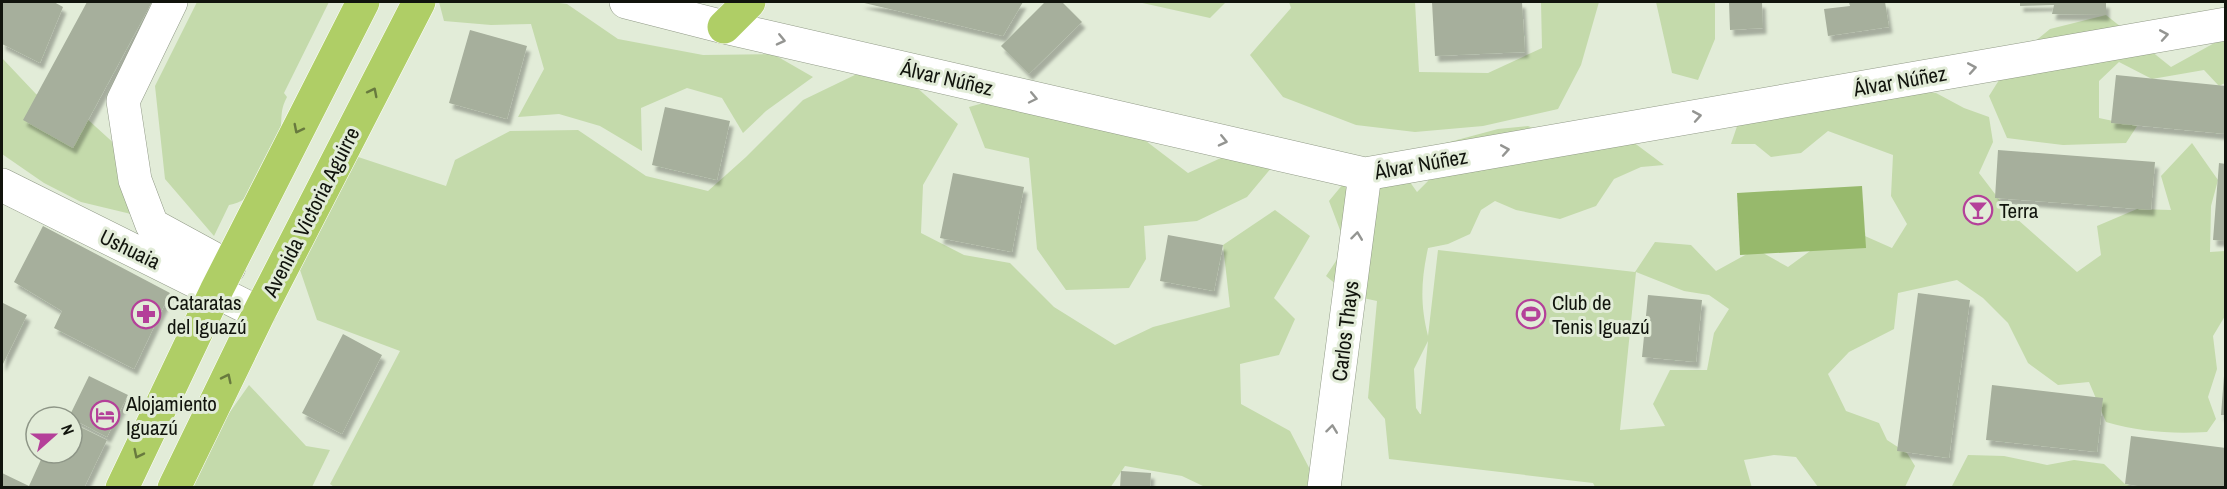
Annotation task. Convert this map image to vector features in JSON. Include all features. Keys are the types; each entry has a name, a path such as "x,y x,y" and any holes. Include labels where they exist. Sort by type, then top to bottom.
{"main road":[{"path":"122,488 222,279 363,2"},
{"name":"Avenida Victoria Aguirre","path":"174,488 259,313 419,2"},
{"path":"724,27 749,2"}],"street":[{"path":"171,2 123,101 135,180 152,225 222,279"},
{"name":"Álvar Núñez","path":"626,2 724,27 1365,174 2226,24"},
{"name":"Carlos Thays","path":"1324,488 1365,174"},
{"name":"Ushuaia","path":"2,185 222,279 259,313"}],"shaded area":[{"path":"197,2 329,2 284,93 287,97 282,110 278,150 272,167 263,183 253,192 241,201 229,205 214,236 165,179 155,86"},
{"path":"439,2 567,4 618,39 703,55 773,54 813,77 766,111 743,133 722,98 687,88 641,108 642,151 600,126 559,114 518,117 544,69 531,24 491,25 444,21"},
{"path":"1138,2 1226,2 1210,18"},
{"path":"1289,2 1415,2 1419,72 1488,73 1542,48 1541,2 1599,2 1581,65 1558,109 1483,126 1415,132 1356,125 1283,97 1250,55 1291,8"},
{"path":"1656,2 1715,2 1715,39 1698,80 1672,73"},
{"path":"2106,15 2171,67 2218,41 2225,32 2225,83 2219,86 2204,70 2152,79 2119,62 2099,81 2099,118 2137,126 2126,143 2063,145 2007,138 1989,96 2011,61 2050,29"},
{"path":"2,58 36,94 74,107 118,147 131,214 81,202 44,183 2,154"},
{"path":"859,73 915,86 958,124 923,185 921,233 964,255 1010,263 1054,307 1115,345 1153,327 1230,307 1223,245 1275,210 1310,236 1274,298 1295,319 1279,355 1240,364 1241,404 1290,431 1319,487 1205,487 1182,476 1125,466 1110,488 334,487 330,484 400,351 317,320 299,267 343,152 446,186 455,160 510,131 578,130 646,176 708,191 803,100"},
{"path":"1895,89 1936,93 1964,108 1989,117 1993,142 1979,173 2008,211 2077,272 2101,255 2097,226 2137,209 2171,210 2161,176 2192,143 2218,180 2211,206 2210,252 2225,251 2225,316 2213,336 2217,369 2208,397 2216,419 2207,432 2156,432 2106,422 2089,382 2058,385 2028,363 2008,323 1983,298 1957,280 1898,293 1894,329 1849,352 1828,374 1846,411 1879,423 1887,440 1907,453 1915,466 1905,487 1818,487 1796,457 1774,455 1744,460 1752,488 1595,487 1593,483 1389,459 1385,419 1368,398 1377,301 1349,295 1326,276 1340,255 1356,243 1340,230 1329,201 1353,172 1400,168 1417,192 1428,181 1442,144 1498,129 1528,126 1560,140 1629,139 1664,165 1641,167 1614,179 1596,206 1560,219 1516,210 1495,201 1481,210 1470,234 1448,244 1428,248 1422,292 1428,336 1438,250 1635,272 1655,242 1691,245 1716,271 1756,249 1788,267 1821,243 1840,225 1892,248 1907,224 1891,196 1893,155 1828,131 1801,153 1771,157 1755,144 1731,144 1746,100","holes":["1636,272 1684,291 1709,295 1729,309 1714,333 1707,370 1670,370 1653,404 1665,426 1620,430","1428,341 1421,414 1420,414 1416,408 1414,369"]},
{"path":"1016,94 1113,116 1188,173 1245,147 1282,155 1247,197 1197,221 1144,226 1146,259 1129,288 1066,290 1037,249 1029,158 985,148 969,107"},
{"path":"1862,186 1866,248 1740,255 1737,193"},
{"path":"249,385 306,446 330,450 312,487 185,488 220,426"},
{"path":"1968,455 2004,456 2047,465 2074,460 2104,464 2125,484 2134,487 1951,488"}],"building":[{"path":"2,2 54,2 63,7 40,63 2,44"},
{"path":"87,2 152,2 73,148 23,120"},
{"path":"860,2 1023,2 1003,36"},
{"path":"1045,2 1062,2 1082,22 1029,74 1001,46"},
{"path":"1432,2 1522,2 1525,52 1435,56"},
{"path":"1729,2 1762,2 1763,28 1730,30"},
{"path":"1849,2 1885,2 1889,27 1828,36 1824,9 1850,6"},
{"path":"2020,2 2106,2 2106,15 2052,14 2054,5 2020,6"},
{"path":"470,30 527,46 507,119 449,103"},
{"path":"2116,75 2226,86 2226,134 2111,123"},
{"path":"665,107 730,121 717,180 652,165"},
{"path":"1998,150 2155,162 2151,210 1995,198"},
{"path":"2219,163 2226,164 2226,241 2213,240"},
{"path":"953,173 1024,187 1012,252 940,238"},
{"path":"43,226 170,293 134,369 54,328 62,311 14,282"},
{"path":"1168,235 1223,245 1214,291 1160,281"},
{"path":"1918,293 1970,300 1949,458 1897,451"},
{"path":"1648,295 1702,300 1696,362 1642,357"},
{"path":"3,303 27,315 2,366 2,307"},
{"path":"343,334 382,355 342,434 302,413"},
{"path":"89,376 128,395 107,437 84,425 84,405 75,405"},
{"path":"2224,376 2226,376 2226,415 2221,415"},
{"path":"1992,385 2103,398 2097,452 1986,440"},
{"path":"84,429 107,440 84,488 2,488 2,473 29,486 39,465 84,465"},
{"path":"2131,436 2226,448 2226,488 2151,488 2125,484"},
{"path":"1121,471 1151,473 1150,488 1120,488"}],"place":[{"name":"Terra","path":"1978,210"},
{"name":"Cataratas del Iguazú","path":"146,314"},
{"name":"Club de Tenis Iguazú","path":"1531,314"},
{"name":"Alojamiento Iguazú","path":"105,415"}]}
